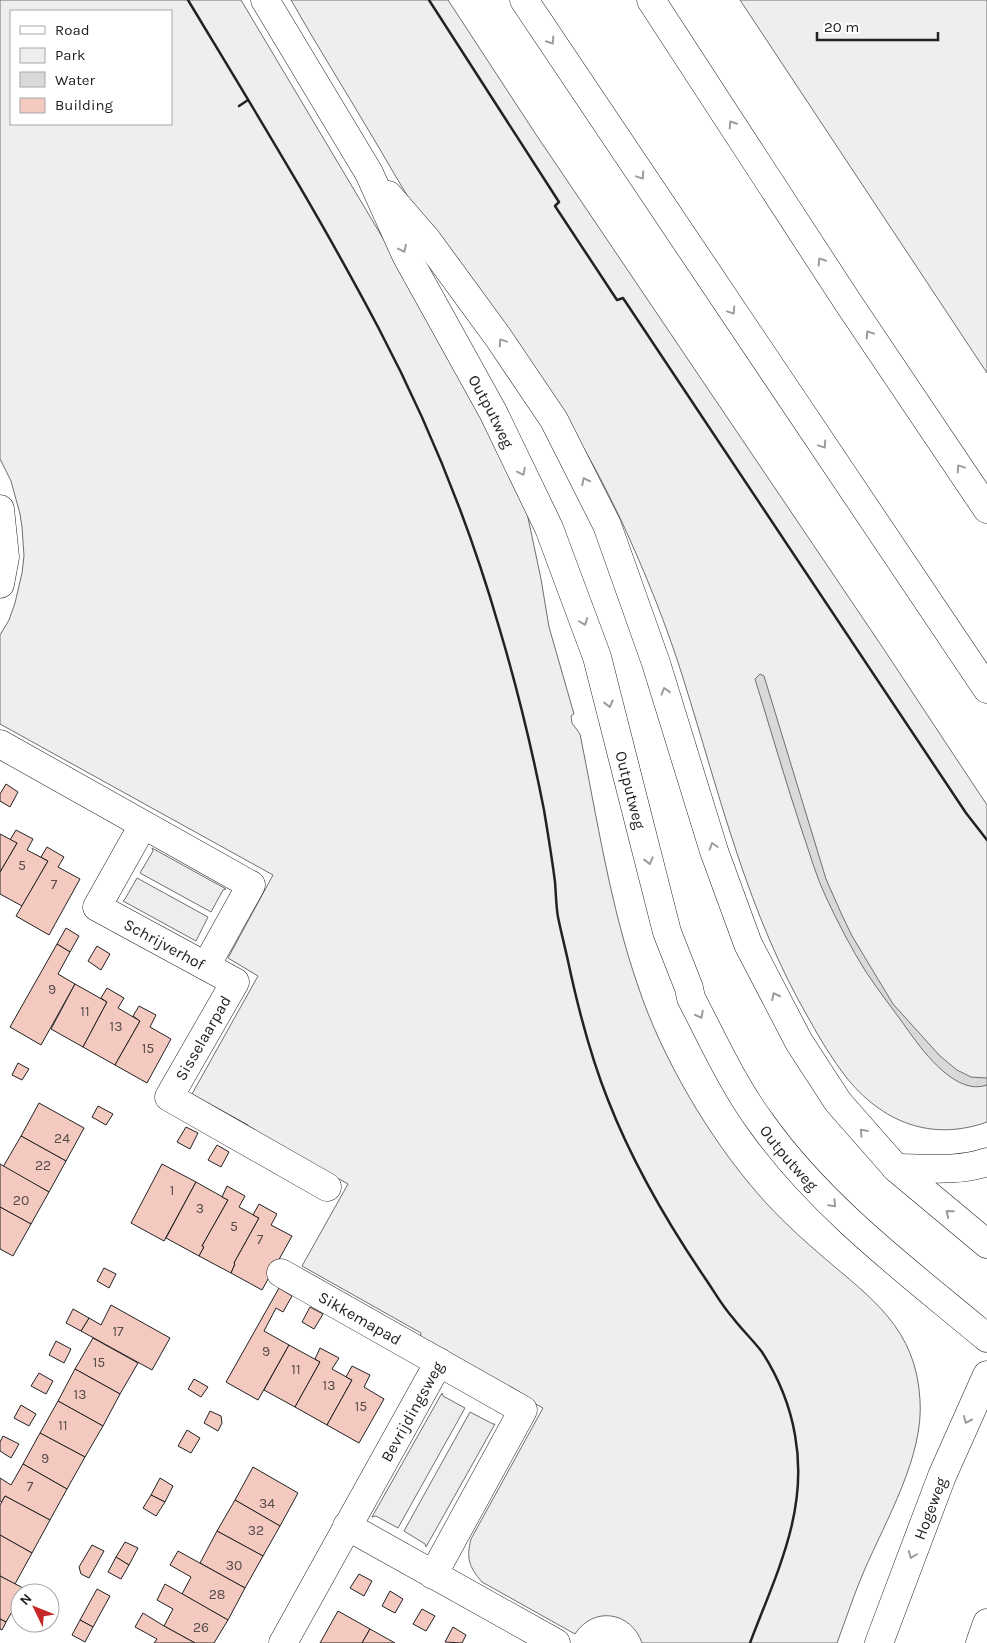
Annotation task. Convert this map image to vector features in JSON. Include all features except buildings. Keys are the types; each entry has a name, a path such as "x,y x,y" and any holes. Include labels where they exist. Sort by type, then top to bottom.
{"main road":[{"name":"Outputweg","path":"265,0 369,173 406,255 493,412 549,528 597,656 667,932 690,988 691,998 731,1074 761,1123 799,1170 842,1214 888,1256 987,1338"},
{"path":"524,0 987,689"},
{"path":"651,0 847,302 987,509"},
{"name":"Outputweg","path":"369,173 427,240 498,337 554,420 606,525 656,663 714,851 748,944 799,1042 838,1102 896,1168 987,1244"},
{"path":"0,509 5,557 0,584"},
{"name":"Schrijverhof","path":"0,744 251,885 206,966 97,907 143,825"},
{"name":"Sisselaarpad","path":"206,966 235,982 169,1097 327,1187"},
{"path":"896,1168 957,1168 987,1162"},
{"name":"Sikkemapad","path":"281,1273 439,1362"},
{"name":"Bevrijdingsweg","path":"282,1643 439,1362 523,1410 433,1575"},
{"name":"Hogeweg","path":"879,1643 942,1476 987,1375"},
{"path":"347,1526 556,1643"},
{"path":"980,1643 987,1623"}],"green space":[{"path":"0,0 241,0 427,314 466,386 527,513 549,627 574,714 571,716 572,723 580,734 612,893 638,986 660,1041 705,1123 740,1173 797,1234 874,1301 900,1334 910,1353 917,1375 920,1400 920,1421 916,1443 902,1487 860,1580 837,1643 642,1643 637,1632 629,1624 611,1616 601,1616 592,1619 575,1634 482,1582 478,1577 471,1567 469,1557 471,1539 543,1408 420,1339 421,1333 302,1266 348,1184 247,1128 248,1125 192,1094 258,976 228,958 273,875 0,724 0,635 9,620 15,603 24,556 20,514 11,481 0,459"},
{"path":"291,0 448,0 535,133 987,805 987,1122 966,1128 946,1130 909,1124 875,1106 860,1093 826,1049 788,979 752,896 723,811 670,640 639,559 621,520 575,434 412,204"},
{"path":"740,0 987,0 987,373"}],"shaded area":[{"path":"152,848 226,889 223,890 211,912 140,873 153,851"},
{"path":"137,878 208,917 196,941 123,901"},
{"path":"442,1393 443,1396 465,1408 398,1528 376,1516 372,1517"},
{"path":"470,1412 495,1424 426,1547 425,1544 404,1531"}],"water":[{"path":"760,674 764,676 826,879 852,936 893,1004 940,1056 957,1070 971,1077 987,1078 987,1085 976,1087 964,1084 953,1079 933,1062 877,988 850,944 822,888 803,834 755,679"}],"wall":[{"path":"188,0 356,285 414,399 430,436 461,511 487,588 512,672 544,810 554,873 559,923 580,1014 602,1083 618,1124 665,1216 722,1305 762,1352 773,1371 787,1403 793,1424 798,1463 798,1490 794,1516 788,1542 750,1643"},
{"path":"429,0 559,202 555,206 617,300 623,298 966,813 987,840"},
{"path":"239,106 248,100"}]}
